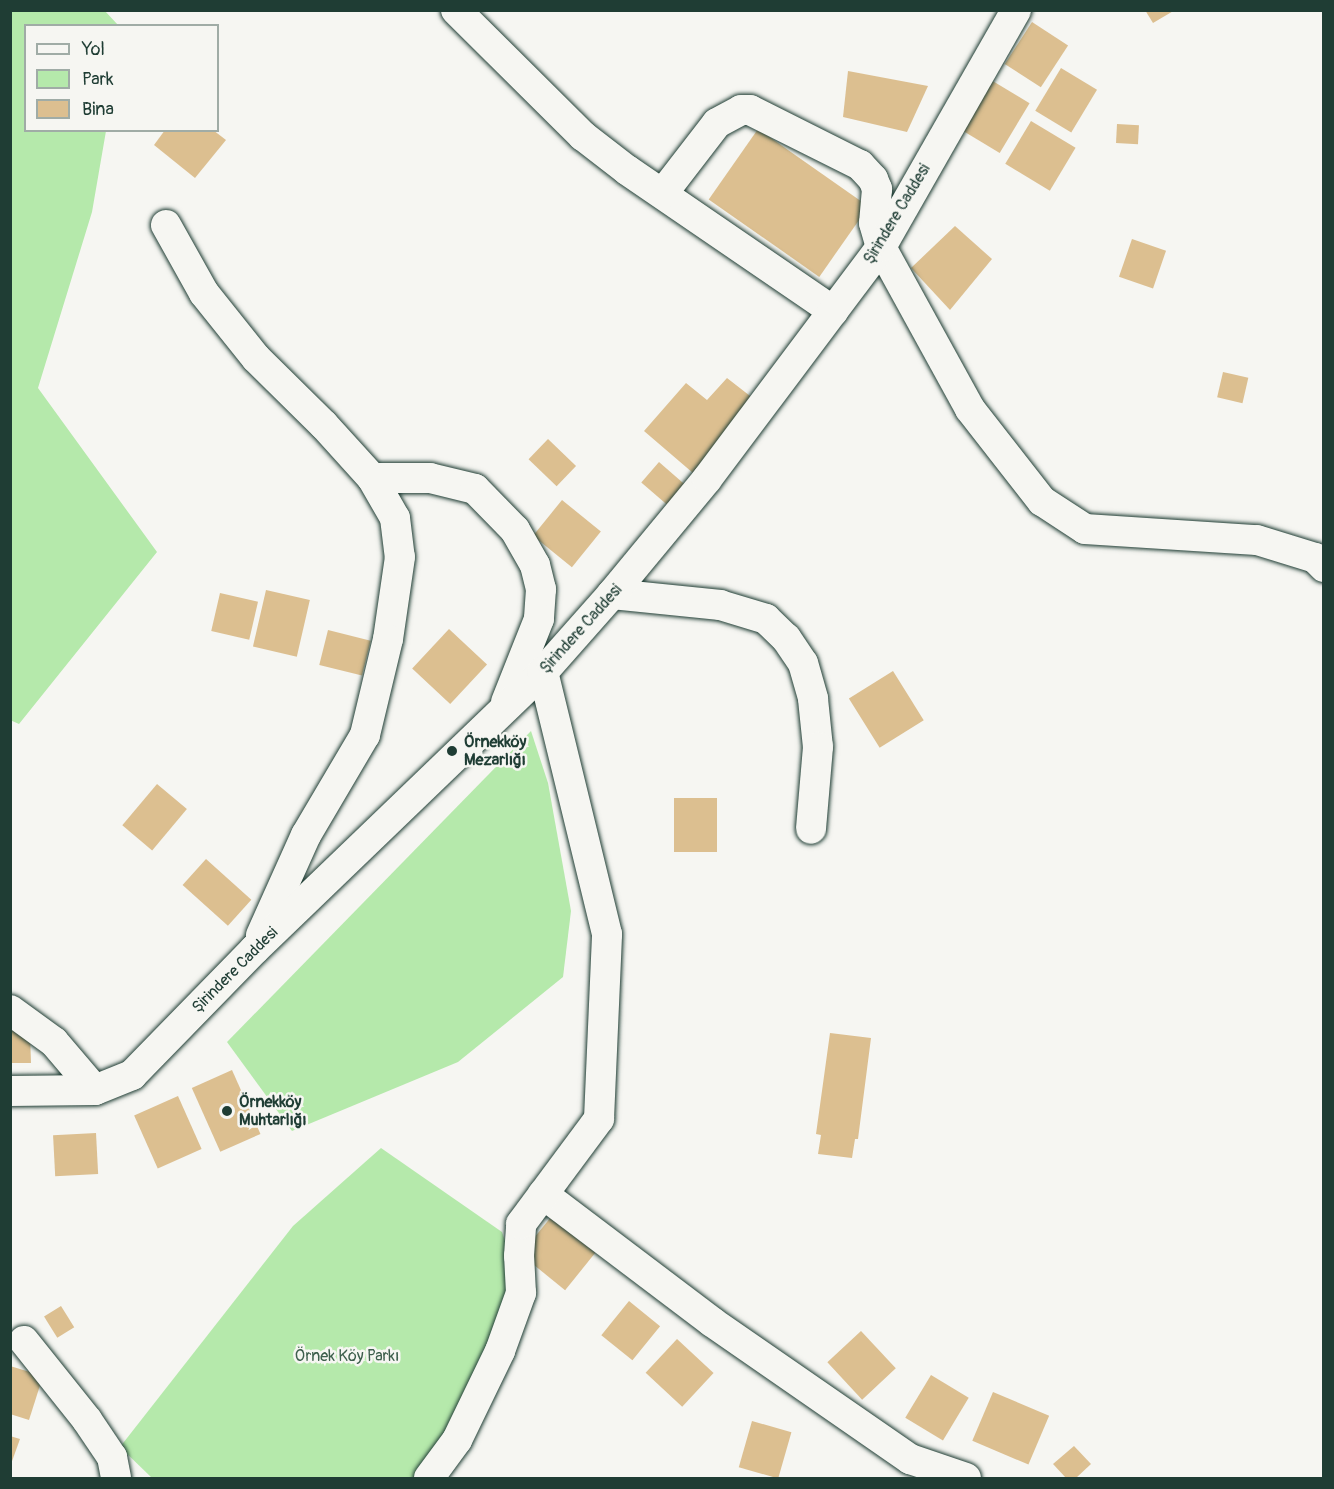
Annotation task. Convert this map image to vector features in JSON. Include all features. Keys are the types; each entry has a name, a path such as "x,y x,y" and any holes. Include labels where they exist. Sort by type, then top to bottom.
{"street":[{"path":"456,10 584,136 627,170 833,311"},
{"name":"Şirindere Caddesi","path":"10,1091 95,1090 132,1076 255,949 543,672 612,594 707,479 881,247 1016,10"},
{"path":"663,193 717,123 732,113 750,110 860,165 868,172 877,189 874,223 881,247 970,409 1042,501 1085,529 1257,540 1321,559"},
{"path":"166,225 204,293 256,357 324,425 372,478 395,518 400,558 388,639 365,735 306,835 255,949"},
{"path":"372,478 430,478 475,489 515,530 536,565 541,589 539,619 503,710"},
{"path":"612,594 720,605 766,619 786,638 803,663 813,699 818,747 811,829"},
{"path":"429,1479 457,1440 500,1351 522,1293 519,1256 521,1224 598,1119 607,934 543,672"},
{"path":"10,1010 54,1042 95,1090"},
{"path":"543,1194 712,1322 910,1459 966,1479"},
{"path":"24,1341 87,1420 112,1457 116,1479"}],"green space":[{"path":"10,11 105,11 117,24 24,24 24,132 106,132 92,212 38,388 157,552 19,724 10,720"},
{"path":"531,731 548,783 571,911 563,977 458,1062 292,1131 227,1042"},
{"name":"Örnek Köy Parkı","path":"381,1148 502,1232 512,1262 513,1295 432,1463 418,1478 152,1478 120,1447 293,1226"}],"building":[{"path":"1145,10 1175,10 1153,23"},
{"path":"1032,22 1068,45 1041,87 1005,64"},
{"path":"1061,68 1097,90 1071,132 1035,111"},
{"path":"848,71 928,86 907,132 843,117"},
{"path":"991,80 1030,103 1000,153 961,130"},
{"path":"1031,121 1076,148 1050,191 1005,164"},
{"path":"1117,124 1139,125 1138,144 1116,143"},
{"path":"758,129 869,206 819,277 709,199"},
{"path":"164,132 216,132 226,140 195,178 154,145"},
{"path":"955,226 992,259 950,310 911,268"},
{"path":"1132,239 1166,251 1153,289 1119,277"},
{"path":"1223,372 1248,378 1242,403 1217,397"},
{"path":"727,378 754,399 693,473 644,431 686,383 707,400"},
{"path":"548,439 576,466 557,486 529,459"},
{"path":"659,462 685,485 668,505 641,482"},
{"path":"562,500 601,531 572,567 533,536"},
{"path":"266,590 310,600 297,657 253,647"},
{"path":"220,593 258,602 249,640 211,631"},
{"path":"449,629 487,664 450,704 412,668"},
{"path":"328,630 371,641 362,676 319,665"},
{"path":"893,671 924,720 880,748 849,699"},
{"path":"157,784 187,809 152,850 122,825"},
{"path":"674,798 717,798 717,852 674,852"},
{"path":"206,859 251,900 228,926 183,885"},
{"path":"10,1022 30,1034 31,1063 10,1063"},
{"path":"830,1033 871,1038 858,1139 855,1139 852,1158 818,1154 821,1135 816,1134"},
{"name":"Örnekköy Muhtarlığı","path":"232,1070 260,1134 220,1152 192,1088"},
{"path":"178,1096 202,1149 158,1169 134,1116"},
{"path":"96,1133 98,1174 55,1176 53,1135"},
{"path":"551,1217 595,1253 565,1290 521,1254"},
{"path":"629,1301 660,1326 632,1360 601,1335"},
{"path":"61,1306 74,1327 57,1338 44,1317"},
{"path":"861,1331 896,1368 862,1400 827,1362"},
{"path":"677,1339 714,1373 682,1407 646,1373"},
{"path":"10,1366 43,1376 29,1420 10,1414"},
{"path":"931,1375 969,1398 943,1441 905,1418"},
{"path":"993,1392 1049,1416 1028,1465 972,1441"},
{"path":"752,1421 791,1432 778,1478 739,1467"},
{"path":"10,1436 20,1439 11,1464 10,1464"},
{"path":"1074,1446 1091,1464 1076,1478 1066,1478 1053,1464"}],"place":[{"name":"Örnekköy Mezarlığı","path":"452,751"},
{"name":"Örnekköy Muhtarlığı","path":"227,1111"}]}
